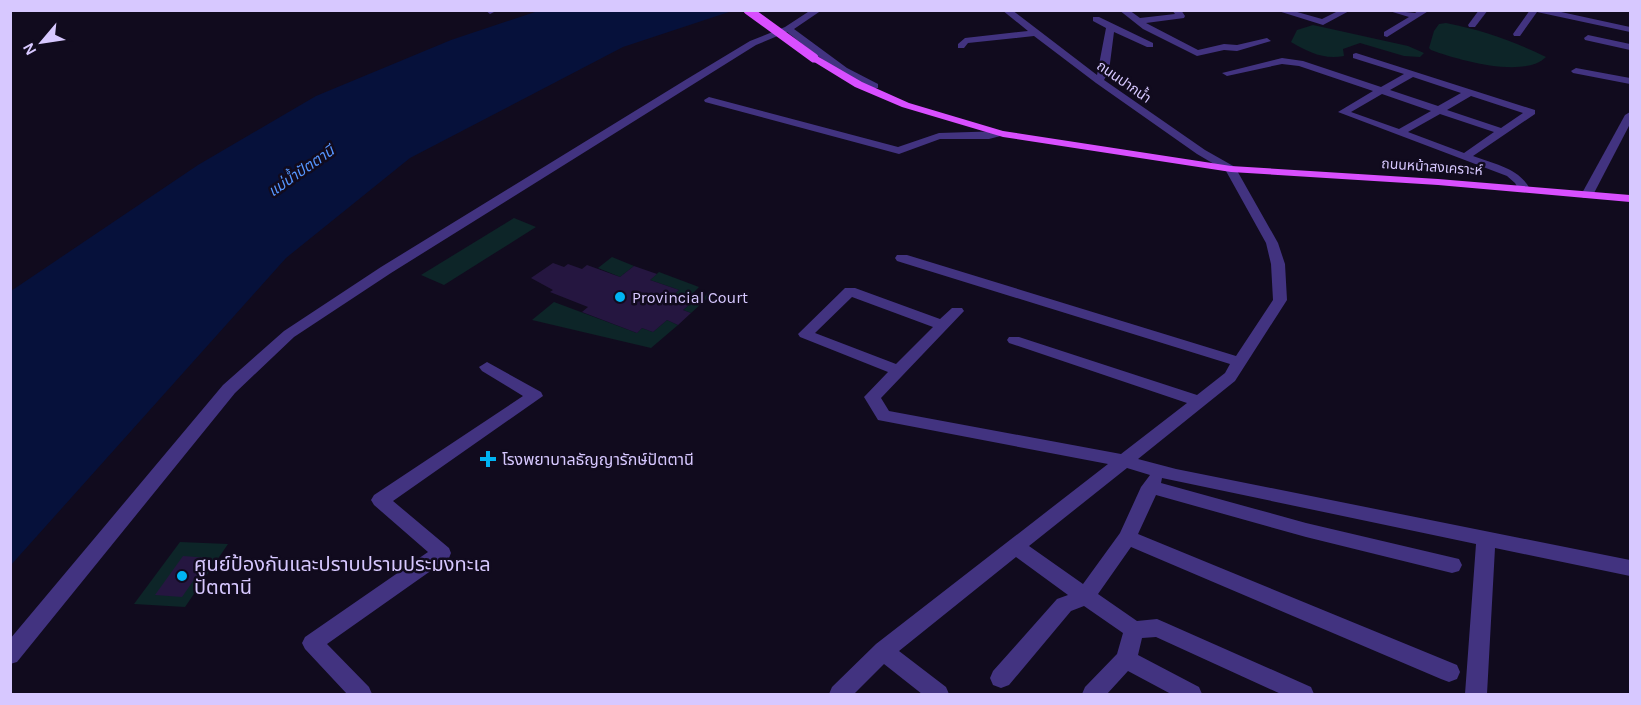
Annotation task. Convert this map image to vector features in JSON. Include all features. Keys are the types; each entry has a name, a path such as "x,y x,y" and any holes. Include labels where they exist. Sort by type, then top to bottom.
{"main road":[{"name":"ถนนหน้าสงเคราะห์","path":"748,10 850,81 902,105 967,126 1003,134 1231,169 1524,189 1630,199"}],"street":[{"path":"10,655 229,388 289,334 396,264 753,43 788,29 818,10"},
{"name":"ถนนปากน้ำ","path":"1006,10 1099,81 1188,143 1231,169"},
{"path":"1123,10 1138,21 1197,53 1224,47 1238,48 1267,41"},
{"path":"1279,10 1320,22 1343,13"},
{"path":"1322,10 1343,13"},
{"path":"1390,10 1417,16"},
{"path":"1387,34 1426,10"},
{"path":"1472,25 1484,10"},
{"path":"1517,34 1537,10 1600,19 1630,30"},
{"path":"1138,21 1181,16 1175,11"},
{"path":"1096,19 1150,45"},
{"path":"1581,48 1600,19"},
{"path":"1099,81 1104,71 1110,27"},
{"path":"788,29 844,70 875,86"},
{"path":"962,46 965,41 1035,33"},
{"path":"1588,38 1630,47"},
{"path":"1356,56 1532,112 1465,157"},
{"path":"1227,73 1290,61 1503,132"},
{"path":"1576,71 1630,81"},
{"path":"1412,74 1343,112 1511,174 1520,181 1524,189"},
{"path":"1400,134 1470,92"},
{"path":"709,100 899,151 939,136 1003,134"},
{"path":"1587,195 1630,115"},
{"path":"840,694 883,651 1230,377 1280,300 1278,264 1272,243 1231,169"},
{"path":"902,258 1239,363"},
{"path":"898,370 805,334 850,291 942,325"},
{"path":"957,311 872,397 884,416 1122,460 1154,479 1306,530 1452,565"},
{"path":"1014,340 1199,400"},
{"path":"361,694 312,643 442,553 380,500 535,396 487,367"},
{"path":"1001,678 1064,605 1085,597 1127,537 1154,479"},
{"path":"1154,479 1486,538 1630,568"},
{"path":"1127,537 1449,672"},
{"path":"1476,694 1486,538"},
{"path":"1014,546 1134,630 1158,628 1303,694"},
{"path":"1093,694 1125,659 1134,630"},
{"path":"883,651 938,694"},
{"path":"1125,659 1191,694"}],"green space":[{"path":"1446,23 1497,37 1546,57 1523,67 1490,66 1431,50 1429,48 1434,31 1439,24"},
{"path":"1313,25 1408,46 1424,53 1420,57 1404,56 1360,43 1343,49 1344,56 1330,57 1310,52 1291,42 1297,30"},
{"path":"514,218 536,227 444,285 421,275"},
{"path":"612,257 634,266 620,277 598,268"},
{"path":"659,272 699,287 693,293 704,297 710,291 712,294 691,313 683,310 690,304 673,295 679,290 650,280"},
{"path":"554,302 637,333 642,328 653,332 667,320 678,325 651,348 532,320"},
{"path":"180,542 228,544 185,607 134,604"}],"water":[{"name":"แม่น้ำปัตตานี","path":"541,10 732,11 623,47 410,158 286,258 11,565 11,291 198,165 316,96 451,40"}],"building":[{"name":"Provincial Court","path":"553,263 564,267 568,264 582,269 587,265 620,277 634,266 657,274 650,280 679,290 673,295 690,304 683,310 691,313 678,325 667,320 653,332 642,328 637,333 582,312 588,307 550,292 553,290 531,278"},
{"name":"ศูนย์ป้องกันและปราบปรามประมงทะเล ปัตตานี","path":"183,556 209,558 182,597 155,595"}],"place":[{"name":"Provincial Court","path":"620,297"},
{"name":"โรงพยาบาลธัญญารักษ์ปัตตานี","path":"488,459"},
{"name":"ศูนย์ป้องกันและปราบปรามประมงทะเล ปัตตานี","path":"182,576"}]}
